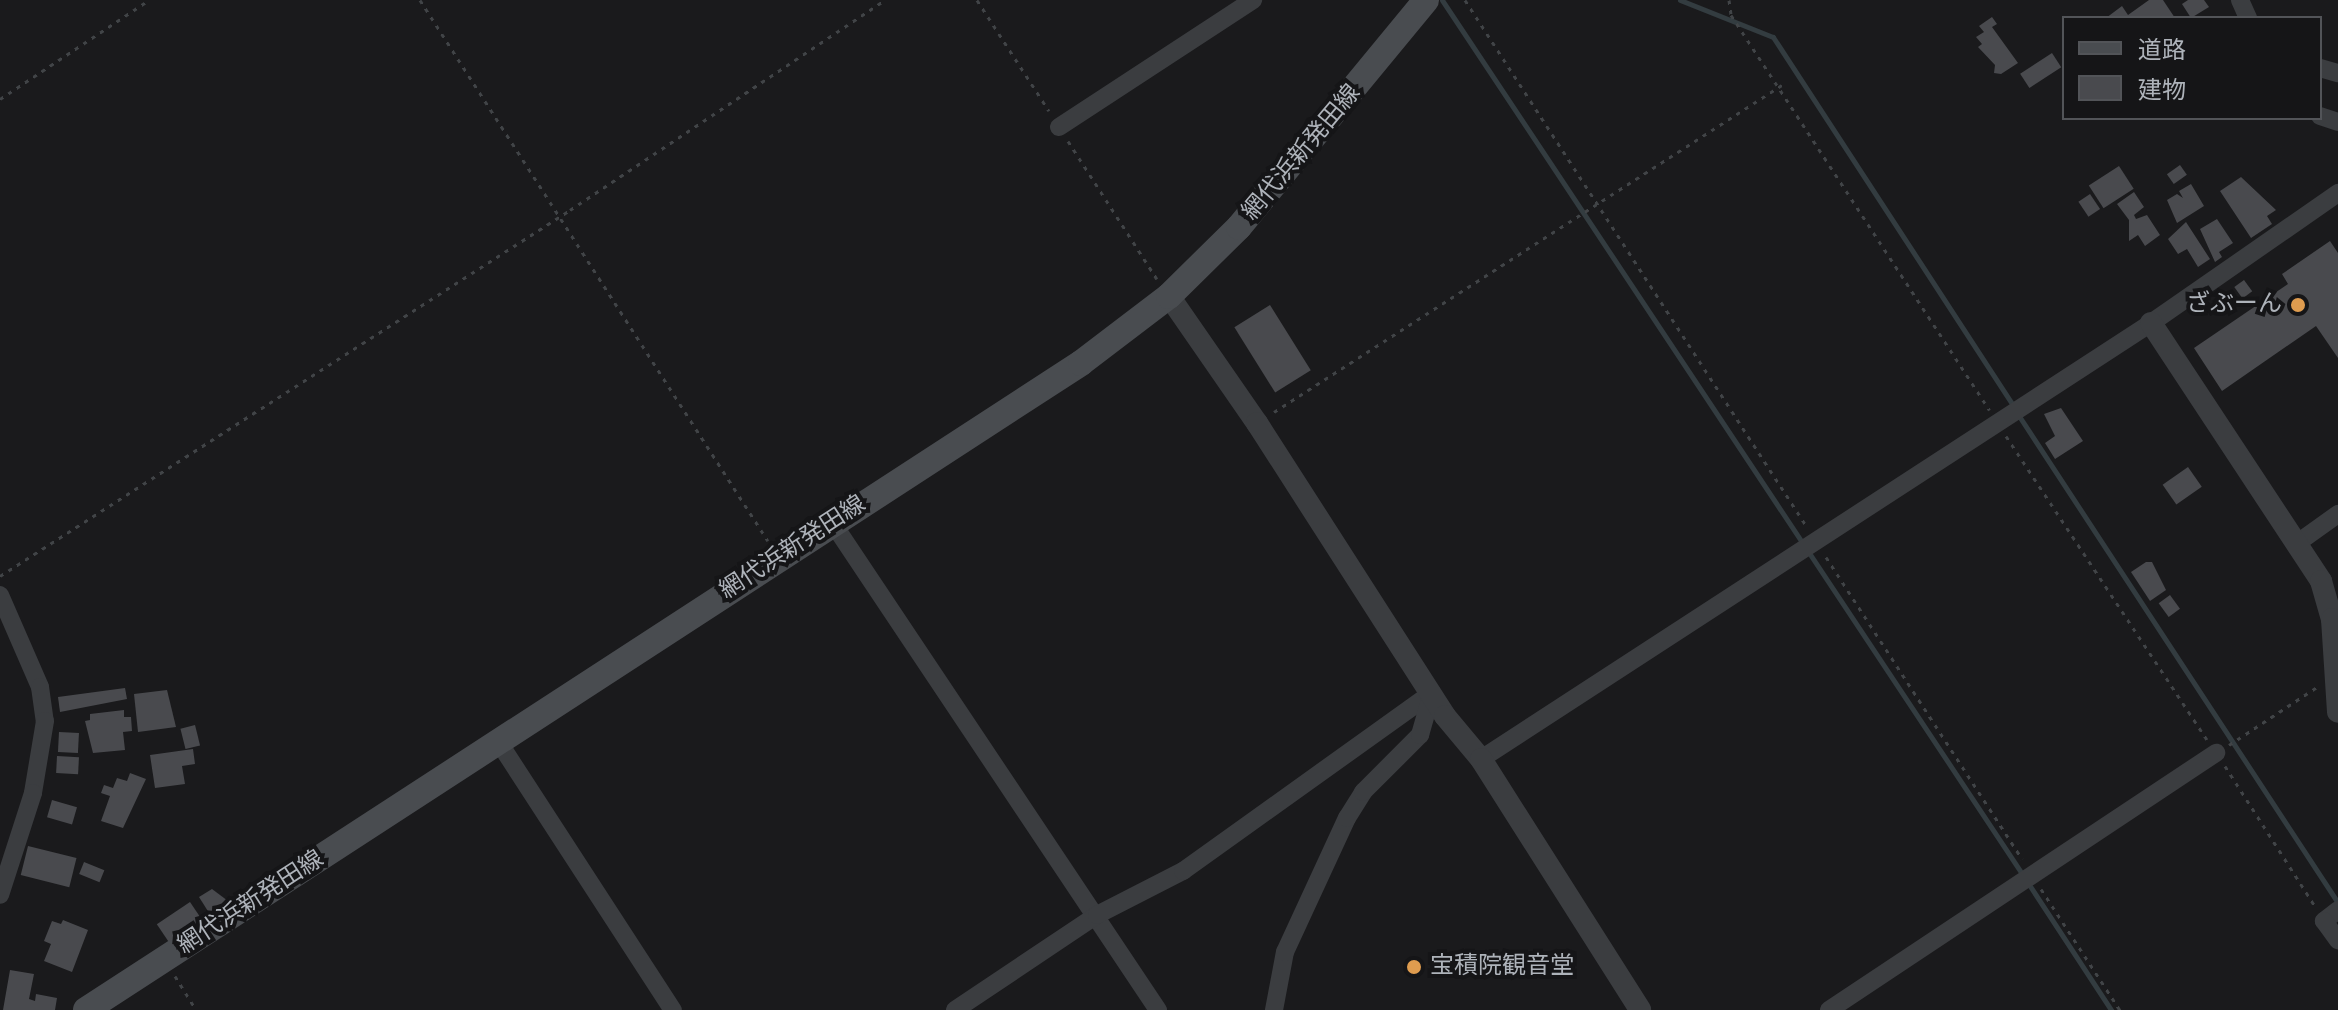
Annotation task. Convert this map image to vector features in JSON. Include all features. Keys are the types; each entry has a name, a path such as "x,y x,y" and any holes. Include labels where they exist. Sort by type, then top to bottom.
{"main road":[{"name":"網代浜新発田線","path":"86,1010 832,522 1081,363 1169,296 1308,150 1426,0"}],"street":[{"path":"1059,127 1253,0"},
{"path":"1481,759 2151,323 2338,193"},
{"path":"1169,296 1257,423 1432,693 1481,759 1640,1010"},
{"path":"2151,323 2296,544 2328,599 2338,712"},
{"path":"2296,544 2338,514"},
{"path":"832,522 1158,1010"},
{"path":"0,595 40,687 45,721 33,793 0,895"},
{"path":"955,1010 1097,915 1183,871 1432,693"},
{"path":"1274,1010 1285,952 1347,818 1363,792 1420,735 1432,693"},
{"path":"498,741 673,1010"},
{"path":"1829,1010 2216,753"},
{"path":"2331,916 2338,940"}],"path":[{"path":"0,99 149,0"},
{"path":"420,0 779,557"},
{"path":"0,576 559,217 885,0"},
{"path":"977,0 1169,296"},
{"path":"1465,0 1810,532"},
{"path":"1729,0 1731,15 1782,85 1997,423 2216,753 2331,916"},
{"path":"1257,423 1580,218 1782,85"},
{"path":"1818,545 2025,864"},
{"path":"2216,753 2334,676"},
{"path":"2034,877 2120,1010"},
{"path":"165,960 196,1010"}],"building":[{"path":"2149,0 2163,0 2174,16 2109,16 2122,6 2128,15"},
{"path":"2188,0 2204,0 2209,7 2190,16 2182,4"},
{"path":"1992,17 1997,24 1992,27 2018,63 2001,74 1994,73 1995,65 1978,47 1982,44 1976,37 1984,32 1979,26"},
{"path":"2052,53 2061,67 2029,88 2020,74"},
{"path":"2180,165 2187,175 2174,184 2167,174"},
{"path":"2119,166 2134,189 2104,208 2089,186"},
{"path":"2241,177 2276,210 2267,216 2272,224 2251,238 2220,191"},
{"path":"2191,184 2204,206 2177,223 2167,200 2177,194 2183,198 2179,191"},
{"path":"2134,192 2144,207 2134,215 2136,219 2147,215 2160,235 2145,246 2138,235 2129,241 2129,220 2117,204"},
{"path":"2090,194 2100,209 2088,217 2078,202"},
{"path":"2217,219 2233,243 2219,252 2222,257 2215,262 2200,229"},
{"path":"2186,222 2210,259 2198,267 2187,249 2178,254 2168,239"},
{"name":"ざぶーん","path":"2330,241 2338,253 2338,358 2316,326 2222,391 2194,348 2288,284 2282,274"},
{"path":"2244,280 2252,291 2243,298 2234,287"},
{"path":"1270,305 1311,370 1275,393 1234,327"},
{"path":"2061,408 2083,441 2055,459 2045,443 2055,436 2044,414"},
{"path":"2188,467 2202,487 2176,504 2163,485"},
{"path":"2146,562 2152,562 2166,590 2150,601 2131,572"},
{"path":"2170,595 2180,609 2169,617 2159,603"},
{"path":"125,688 127,699 60,712 58,697"},
{"path":"167,690 176,727 138,732 134,694"},
{"path":"124,710 124,717 131,717 132,731 123,732 125,750 93,753 85,721 90,720 90,714"},
{"path":"195,725 200,745 186,749 180,729"},
{"path":"59,732 79,733 78,753 58,752"},
{"path":"193,749 195,764 182,766 185,784 155,788 150,755"},
{"path":"57,756 79,757 78,774 56,773"},
{"path":"130,773 146,779 123,828 101,821 110,796 101,793 104,785 113,788 117,778 127,781"},
{"path":"52,800 77,807 72,824 47,817"},
{"path":"28,846 77,858 69,887 21,875"},
{"path":"84,862 104,870 100,882 79,874"},
{"path":"212,889 232,904 211,916 199,897"},
{"path":"190,902 202,920 169,943 157,924"},
{"path":"63,920 88,930 72,972 44,961 51,944 44,941 52,921 61,924"},
{"path":"10,970 34,974 29,999 35,1001 36,994 57,998 55,1010 3,1010"}],"waterway":[{"path":"1442,0 2023,875"},
{"path":"1680,0 1773,37 2014,407"},
{"path":"2019,416 2338,903"},
{"path":"2028,883 2111,1010"}],"place":[{"name":"ざぶーん","path":"2298,305"},
{"name":"宝積院観音堂","path":"1414,967"}]}
